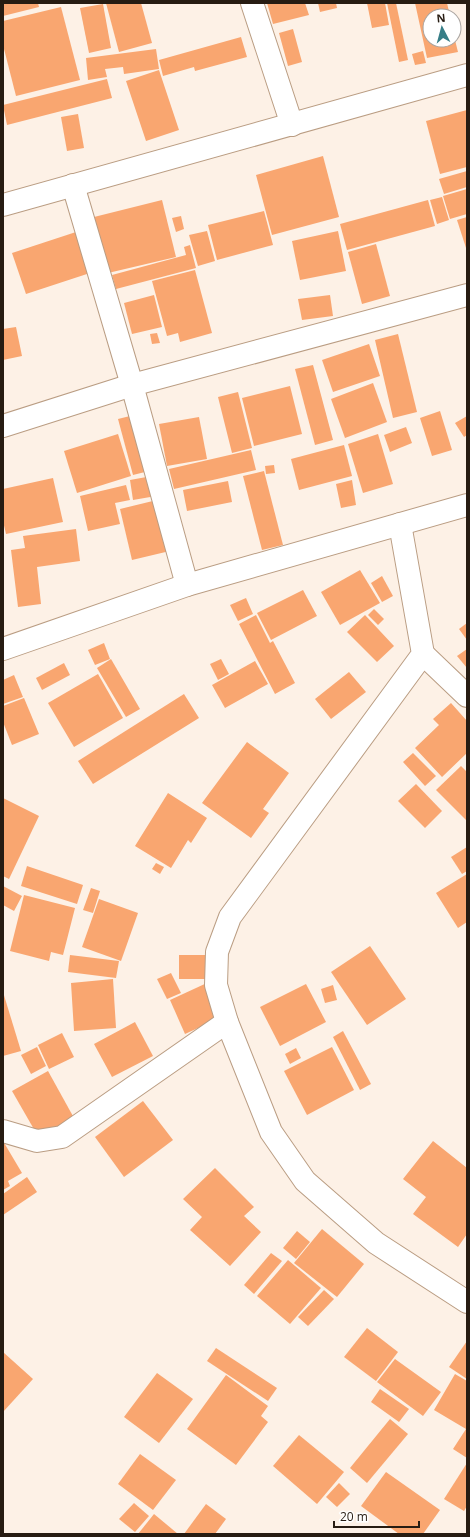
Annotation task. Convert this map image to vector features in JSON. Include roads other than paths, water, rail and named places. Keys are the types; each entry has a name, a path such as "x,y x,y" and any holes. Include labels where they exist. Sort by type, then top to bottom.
{"street":[{"path":"252,3 292,125"},
{"path":"5,198 73,185 467,76"},
{"path":"73,185 132,385 187,585"},
{"path":"3,426 132,385 467,295"},
{"path":"3,650 187,585 467,505"},
{"path":"400,524 423,654 467,696"},
{"path":"423,654 230,917 217,952 216,986 227,1022 271,1132 305,1181 376,1244 467,1302"},
{"path":"3,1131 37,1141 62,1137 227,1022"}]}
